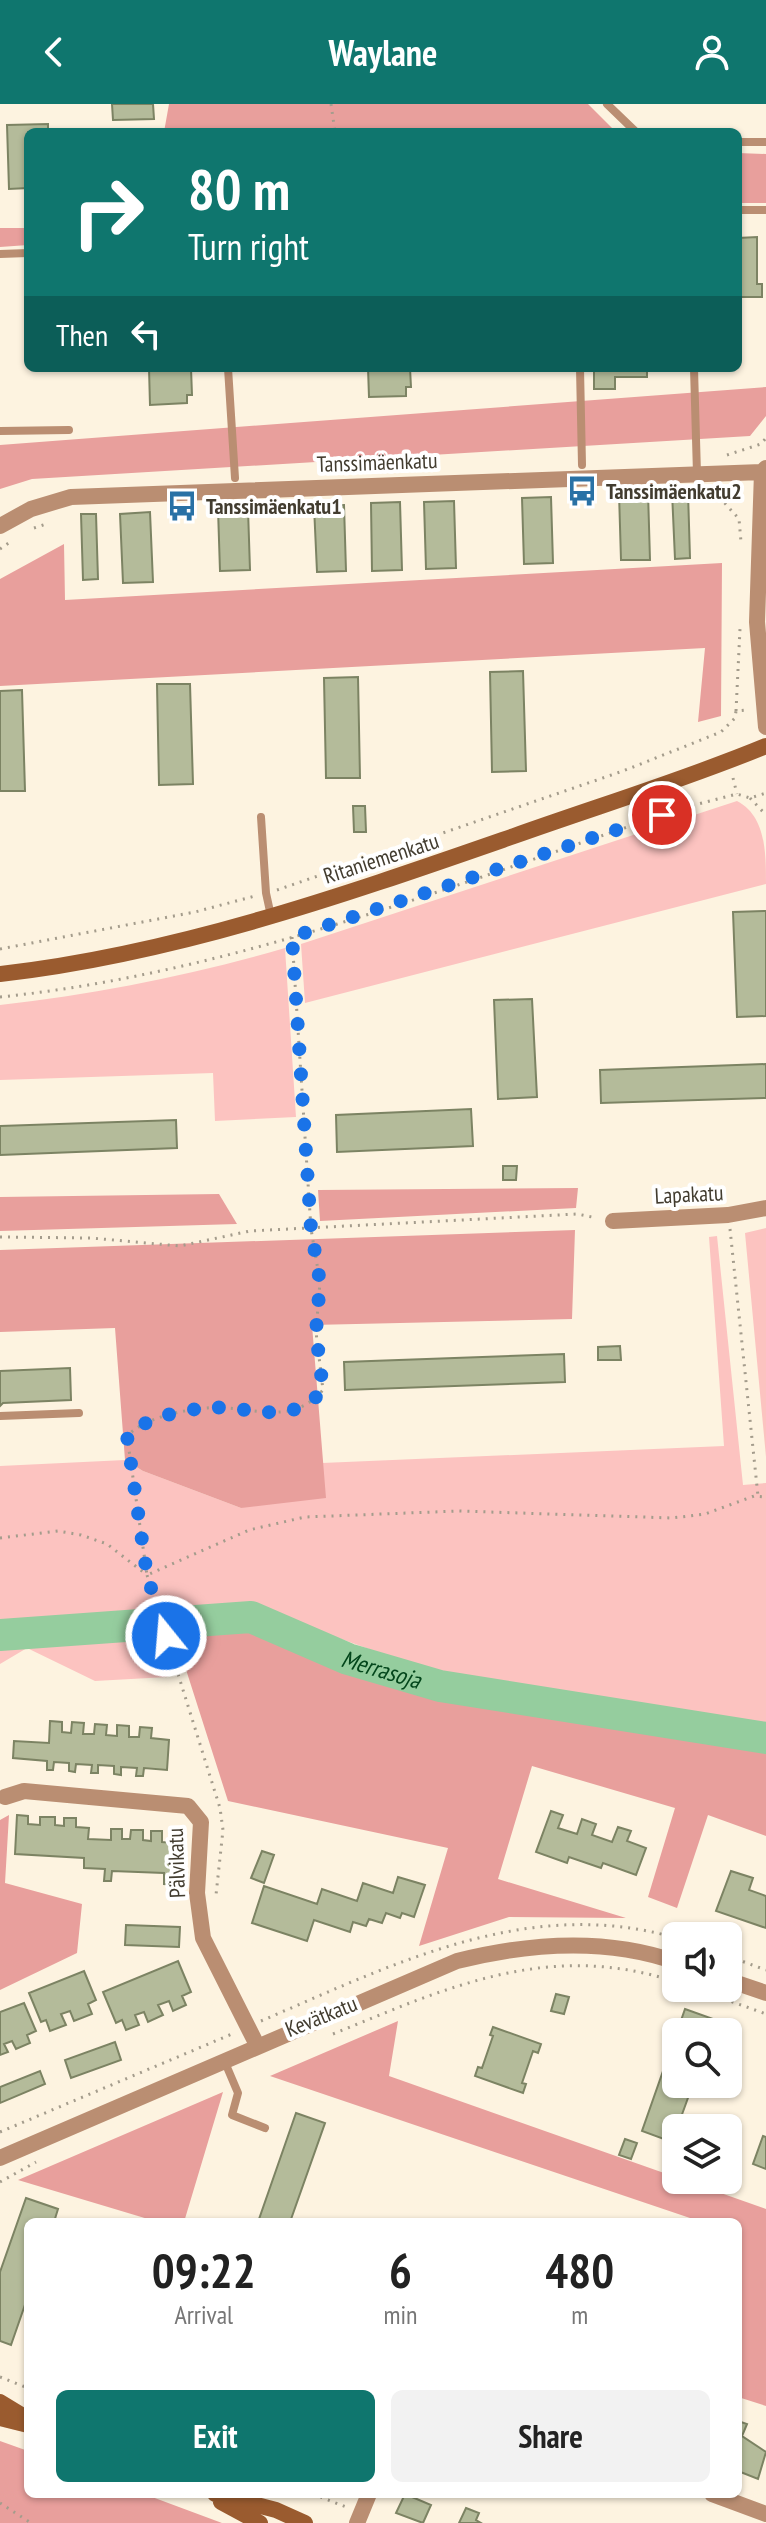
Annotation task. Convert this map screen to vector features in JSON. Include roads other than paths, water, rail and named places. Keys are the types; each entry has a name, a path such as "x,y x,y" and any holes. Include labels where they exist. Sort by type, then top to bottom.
{"street":[{"name":"Tanssimäenkatu","path":"0,526 31,509 71,497 764,470 757,622 766,727"},
{"name":"Ritaniemenkatu","path":"0,974 110,959 272,916 389,880 766,746"},
{"name":"Lapakatu","path":"613,1221 728,1215 766,1208"},
{"name":"Pälvikatu","path":"5,1797 24,1791 188,1806 201,1822 197,1893 203,1938 257,2045"},
{"name":"Kevätkatu","path":"0,2158 426,1972 499,1951 583,1945 625,1949 662,1958"},
{"path":"742,1985 766,1993"},
{"path":"0,2402 24,2419"},
{"path":"0,2418 24,2421"},
{"path":"213,2498 260,2523"},
{"path":"230,2498 276,2510 305,2523"},
{"path":"357,2523 367,2498"},
{"path":"723,2498 766,2514"}],"lane":[{"path":"607,104 632,128"},
{"path":"742,142 766,142"},
{"path":"742,210 766,210"},
{"path":"0,254 24,253"},
{"path":"228,372 235,478"},
{"path":"580,372 582,465"},
{"path":"694,372 697,474"},
{"path":"0,431 69,430"},
{"path":"261,817 266,893 272,916"},
{"path":"0,1416 79,1413"},
{"path":"223,2059 238,2093 232,2115 265,2128"}],"waterway":[{"name":"Merrasoja","path":"0,1635 251,1617 348,1659 440,1686 766,1738"}],"place":[{"name":"Tanssimäenkatu2","path":"582,491"},
{"name":"Tanssimäenkatu1","path":"182,506"}]}
